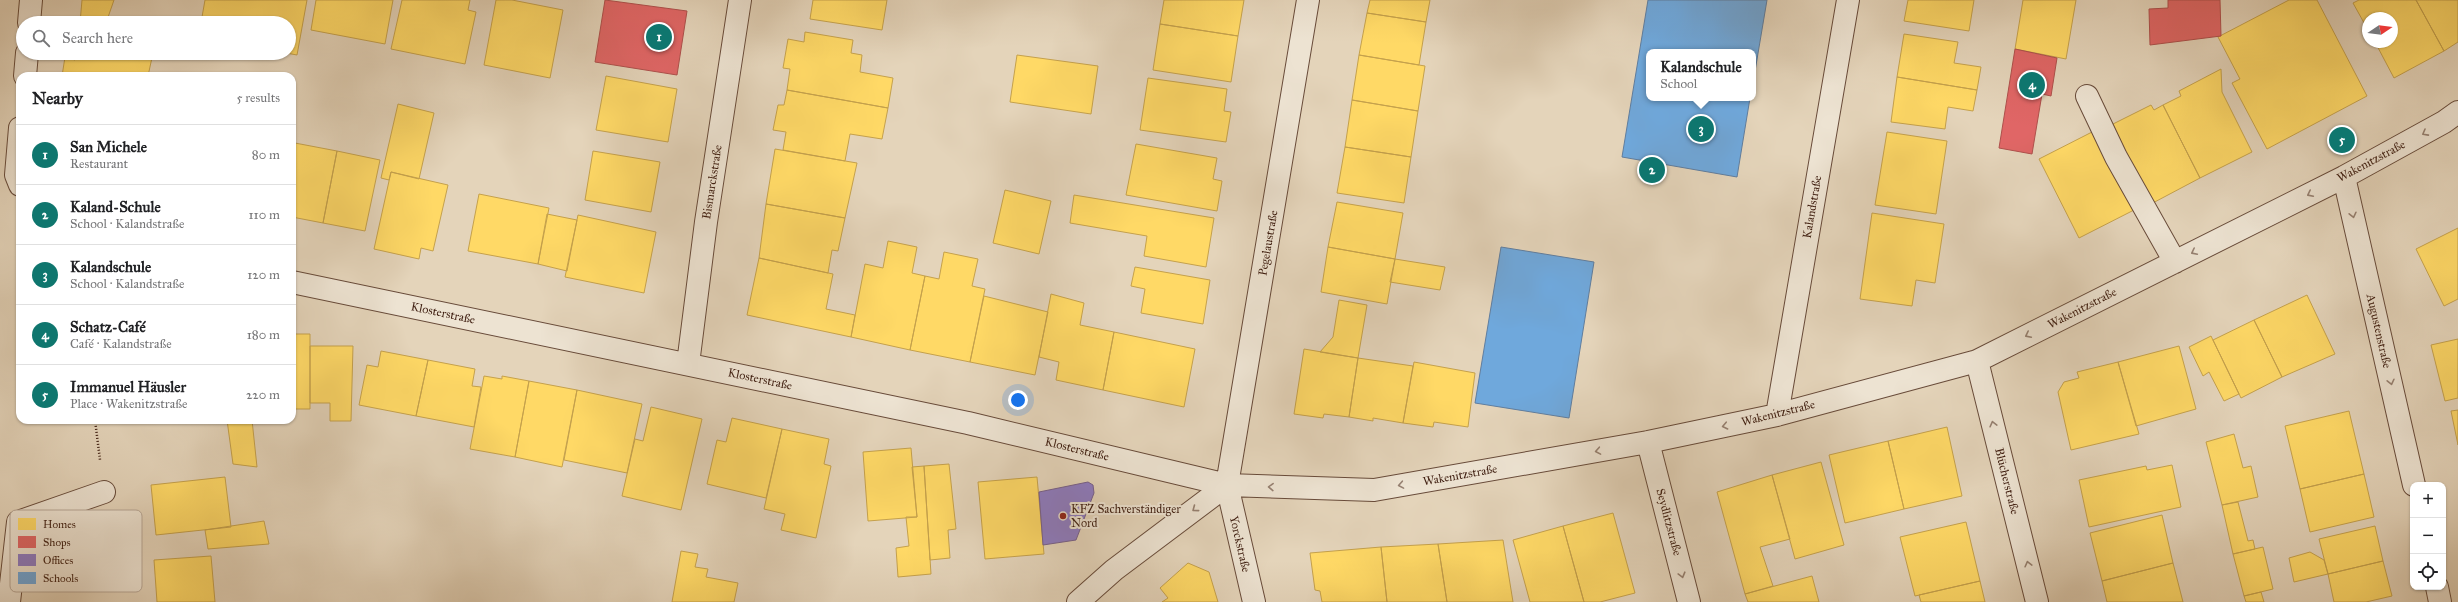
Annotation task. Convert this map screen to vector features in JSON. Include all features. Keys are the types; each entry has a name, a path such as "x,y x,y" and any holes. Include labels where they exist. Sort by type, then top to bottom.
{"street":[{"path":"30,16 32,0"},
{"name":"Bismarckstraße","path":"688,364 706,222 740,0"},
{"name":"Pegelaustraße","path":"1226,485 1308,0"},
{"name":"Kalandstraße","path":"1777,415 1848,0"},
{"path":"25,72 26,60"},
{"path":"2087,96 2116,157 2175,262"},
{"name":"Wakenitzstraße","path":"1226,485 1374,490 1648,442 1777,415 1977,360 2344,176 2444,122 2458,112"},
{"name":"Augustenstraße","path":"2344,176 2413,482"},
{"name":"Klosterstraße","path":"296,283 968,423 1226,485"},
{"name":"Blücherstraße","path":"1977,360 2037,602"},
{"name":"Seydlitzstraße","path":"1648,442 1690,602"},
{"path":"1078,602 1114,570 1226,485"},
{"name":"Yorckstraße","path":"1226,485 1254,602"},
{"path":"52,510 104,492"},
{"path":"2438,590 2440,602"},
{"path":"9,602 10,592"}],"path":[{"path":"96,424 104,492"}],"building: Homes":[{"path":"82,0 114,0 108,16 81,16"},
{"path":"205,0 307,0 297,55 296,16 202,16"},
{"path":"316,0 393,0 385,44 311,30"},
{"path":"402,0 470,0 468,10 476,12 465,64 391,49"},
{"path":"496,0 512,0 563,10 550,78 484,65"},
{"path":"813,0 887,0 882,30 810,19"},
{"path":"1164,0 1244,0 1238,36 1160,24"},
{"path":"1370,0 1430,0 1426,22 1367,13"},
{"path":"1908,0 1974,0 1969,31 1904,21"},
{"path":"2023,0 2076,0 2066,59 2015,49"},
{"path":"2289,0 2317,0 2367,96 2267,149 2232,83 2240,79 2218,37"},
{"path":"2359,0 2416,0 2444,51 2394,78 2378,48 2398,48 2398,12 2362,12 2362,19 2353,3"},
{"path":"2416,0 2458,0 2458,42 2444,51"},
{"path":"1367,13 1426,22 1419,65 1359,55"},
{"path":"1160,24 1238,36 1231,82 1153,70"},
{"path":"805,32 853,40 851,53 862,55 860,72 893,78 888,108 787,90 790,69 783,68 788,39 804,42"},
{"path":"1904,34 1958,42 1954,63 1981,67 1977,90 1897,77"},
{"path":"1017,55 1098,66 1091,114 1010,102"},
{"path":"1359,55 1425,66 1418,111 1352,100"},
{"path":"65,60 151,60 149,72 63,72"},
{"path":"2221,69 2222,92 2252,152 2200,178 2163,105 2181,96 2179,91"},
{"path":"606,76 677,89 668,142 596,130"},
{"path":"1897,77 1977,90 1973,111 1948,107 1945,129 1891,122"},
{"path":"1148,78 1227,89 1224,111 1231,112 1226,142 1140,130"},
{"path":"787,90 888,108 882,139 850,134 845,161 783,150 786,132 773,130 778,105 784,105"},
{"path":"1352,100 1418,111 1411,157 1345,147"},
{"path":"398,104 434,113 419,179 391,172 389,180 381,178"},
{"path":"2151,105 2154,110 2163,105 2200,178 2149,205 2109,126"},
{"path":"2094,131 2134,210 2079,238 2039,159"},
{"path":"1887,132 1947,141 1936,214 1875,205"},
{"path":"296,143 337,151 323,223 296,218"},
{"path":"1136,144 1217,158 1213,179 1222,181 1217,211 1126,195"},
{"path":"1345,147 1411,157 1404,203 1337,193"},
{"path":"775,149 857,163 845,218 766,204"},
{"path":"337,151 380,160 365,231 323,223"},
{"path":"593,151 660,162 651,212 585,200"},
{"path":"391,172 448,185 433,251 421,248 419,259 374,249"},
{"path":"1005,190 1051,201 1039,254 993,243"},
{"path":"479,194 549,208 538,264 468,251"},
{"path":"1074,195 1214,218 1206,267 1144,256 1147,236 1070,223"},
{"path":"1337,202 1403,213 1395,259 1328,247"},
{"path":"766,204 845,218 838,251 832,250 828,273 759,258"},
{"path":"1872,213 1944,224 1935,283 1916,280 1912,306 1860,299"},
{"path":"547,214 577,220 567,271 538,264"},
{"path":"578,215 656,232 644,293 565,277"},
{"path":"2458,228 2458,299 2444,306 2416,249"},
{"path":"888,241 917,247 912,273 925,276 910,350 851,337 865,264 883,268"},
{"path":"1328,247 1395,259 1387,304 1321,292"},
{"path":"944,252 978,259 972,286 985,289 970,362 910,350 925,276 939,279"},
{"path":"759,258 833,274 826,309 855,315 851,337 747,315"},
{"path":"1395,259 1445,267 1440,290 1390,282"},
{"path":"1135,267 1210,280 1203,324 1141,313 1145,289 1131,286"},
{"path":"1051,294 1084,303 1080,325 1114,332 1103,390 1056,380 1059,362 1039,357"},
{"path":"2307,295 2335,354 2282,377 2254,320"},
{"path":"984,296 1048,312 1035,375 970,362"},
{"path":"1339,300 1367,305 1358,358 1320,352 1333,337"},
{"path":"2254,320 2282,377 2241,398 2213,340"},
{"path":"1114,332 1195,349 1184,407 1103,390"},
{"path":"296,334 310,334 310,409 296,409"},
{"path":"2211,336 2239,394 2224,401 2209,372 2203,376 2189,347"},
{"path":"2458,339 2458,398 2445,401 2431,345"},
{"path":"310,346 353,346 351,421 330,421 330,403 310,403"},
{"path":"2179,346 2196,409 2136,426 2118,362"},
{"path":"1304,349 1358,358 1349,417 1324,414 1323,418 1294,414"},
{"path":"381,351 428,360 416,416 359,405 367,365 378,367"},
{"path":"1358,358 1413,366 1403,423 1373,418 1373,421 1349,417"},
{"path":"428,360 475,369 472,386 481,387 474,427 416,416"},
{"path":"1414,362 1475,373 1468,427 1434,422 1433,427 1403,423"},
{"path":"2118,362 2139,434 2071,450 2058,392 2064,382 2079,378 2077,372"},
{"path":"484,376 502,379 502,376 529,381 515,457 470,449"},
{"path":"529,381 577,390 562,467 515,457"},
{"path":"577,390 642,404 627,473 564,460"},
{"path":"651,407 702,419 681,510 622,496 635,439 643,441"},
{"path":"2458,410 2458,445 2451,411"},
{"path":"2349,411 2364,474 2300,489 2285,426"},
{"path":"732,418 782,429 766,498 707,484 717,440 726,442"},
{"path":"228,424 252,424 257,467 233,464"},
{"path":"1947,427 1962,496 1904,509 1888,441"},
{"path":"782,429 829,439 824,464 831,466 816,538 781,530 785,514 764,509"},
{"path":"2234,434 2243,468 2251,466 2258,497 2222,505 2206,442"},
{"path":"1888,441 1904,509 1845,523 1829,455"},
{"path":"911,448 917,517 868,521 863,452"},
{"path":"1821,462 1844,545 1795,559 1772,475"},
{"path":"949,464 956,529 948,530 950,558 930,560 924,466"},
{"path":"2172,465 2181,507 2089,527 2079,480 2146,466 2147,470"},
{"path":"924,466 931,574 898,577 896,548 909,546 906,517 917,517 912,467"},
{"path":"2364,474 2374,517 2310,532 2300,489"},
{"path":"1772,475 1790,539 1760,547 1773,586 1745,594 1717,492"},
{"path":"225,477 231,527 156,535 151,485"},
{"path":"1037,477 1044,554 985,559 978,482"},
{"path":"2238,502 2248,541 2253,540 2255,549 2233,554 2222,505"},
{"path":"1613,513 1635,593 1600,602 1584,602 1563,526"},
{"path":"2162,515 2173,563 2102,581 2090,533"},
{"path":"264,521 269,544 208,549 205,530"},
{"path":"1966,522 1980,581 1915,596 1900,537"},
{"path":"1563,526 1584,602 1530,602 1513,540"},
{"path":"2375,526 2383,561 2328,574 2319,539"},
{"path":"1503,540 1513,602 1447,602 1438,544"},
{"path":"1438,544 1447,602 1387,602 1381,547"},
{"path":"1381,547 1387,602 1322,602 1320,591 1315,590 1310,553"},
{"path":"2263,547 2273,589 2244,596 2233,554"},
{"path":"681,551 698,554 695,567 708,569 706,577 738,583 734,602 672,602"},
{"path":"2310,552 2324,560 2328,574 2294,582 2289,558"},
{"path":"211,556 215,602 157,602 154,560"},
{"path":"2383,561 2392,596 2366,602 2334,602 2328,574"},
{"path":"1188,563 1209,572 1218,602 1162,602 1168,598 1160,588"},
{"path":"2173,563 2183,602 2107,602 2102,581"},
{"path":"1812,576 1819,602 1748,602 1745,594"},
{"path":"1980,581 1985,602 1921,602 1919,595"},
{"path":"2261,592 2264,602 2246,602 2244,596"}],"building: Shops":[{"path":"605,0 687,11 677,75 595,62"},
{"path":"2168,0 2220,0 2221,36 2150,45 2149,9 2168,8"},
{"path":"2015,49 2057,58 2051,96 2042,94 2032,154 1999,148"}],"building: Offices":[{"name":"KFZ Sachverständiger Nord","path":"1088,482 1093,485 1094,493 1076,540 1043,545 1039,492"}],"building: Schools":[{"path":"1648,0 1767,0 1756,65 1756,49 1646,49 1646,101 1750,101 1737,177 1622,157"},
{"path":"1501,247 1594,262 1569,418 1475,403"}],"place":[{"name":"San Michele","path":"659,37"},
{"name":"Schatz-Café","path":"2032,85"},
{"name":"Kalandschule","path":"1701,129"},
{"name":"Immanuel Häusler","path":"2342,140"},
{"name":"Kaland-Schule","path":"1652,170"},
{"name":"KFZ Sachverständiger Nord","path":"1063,516"}]}
